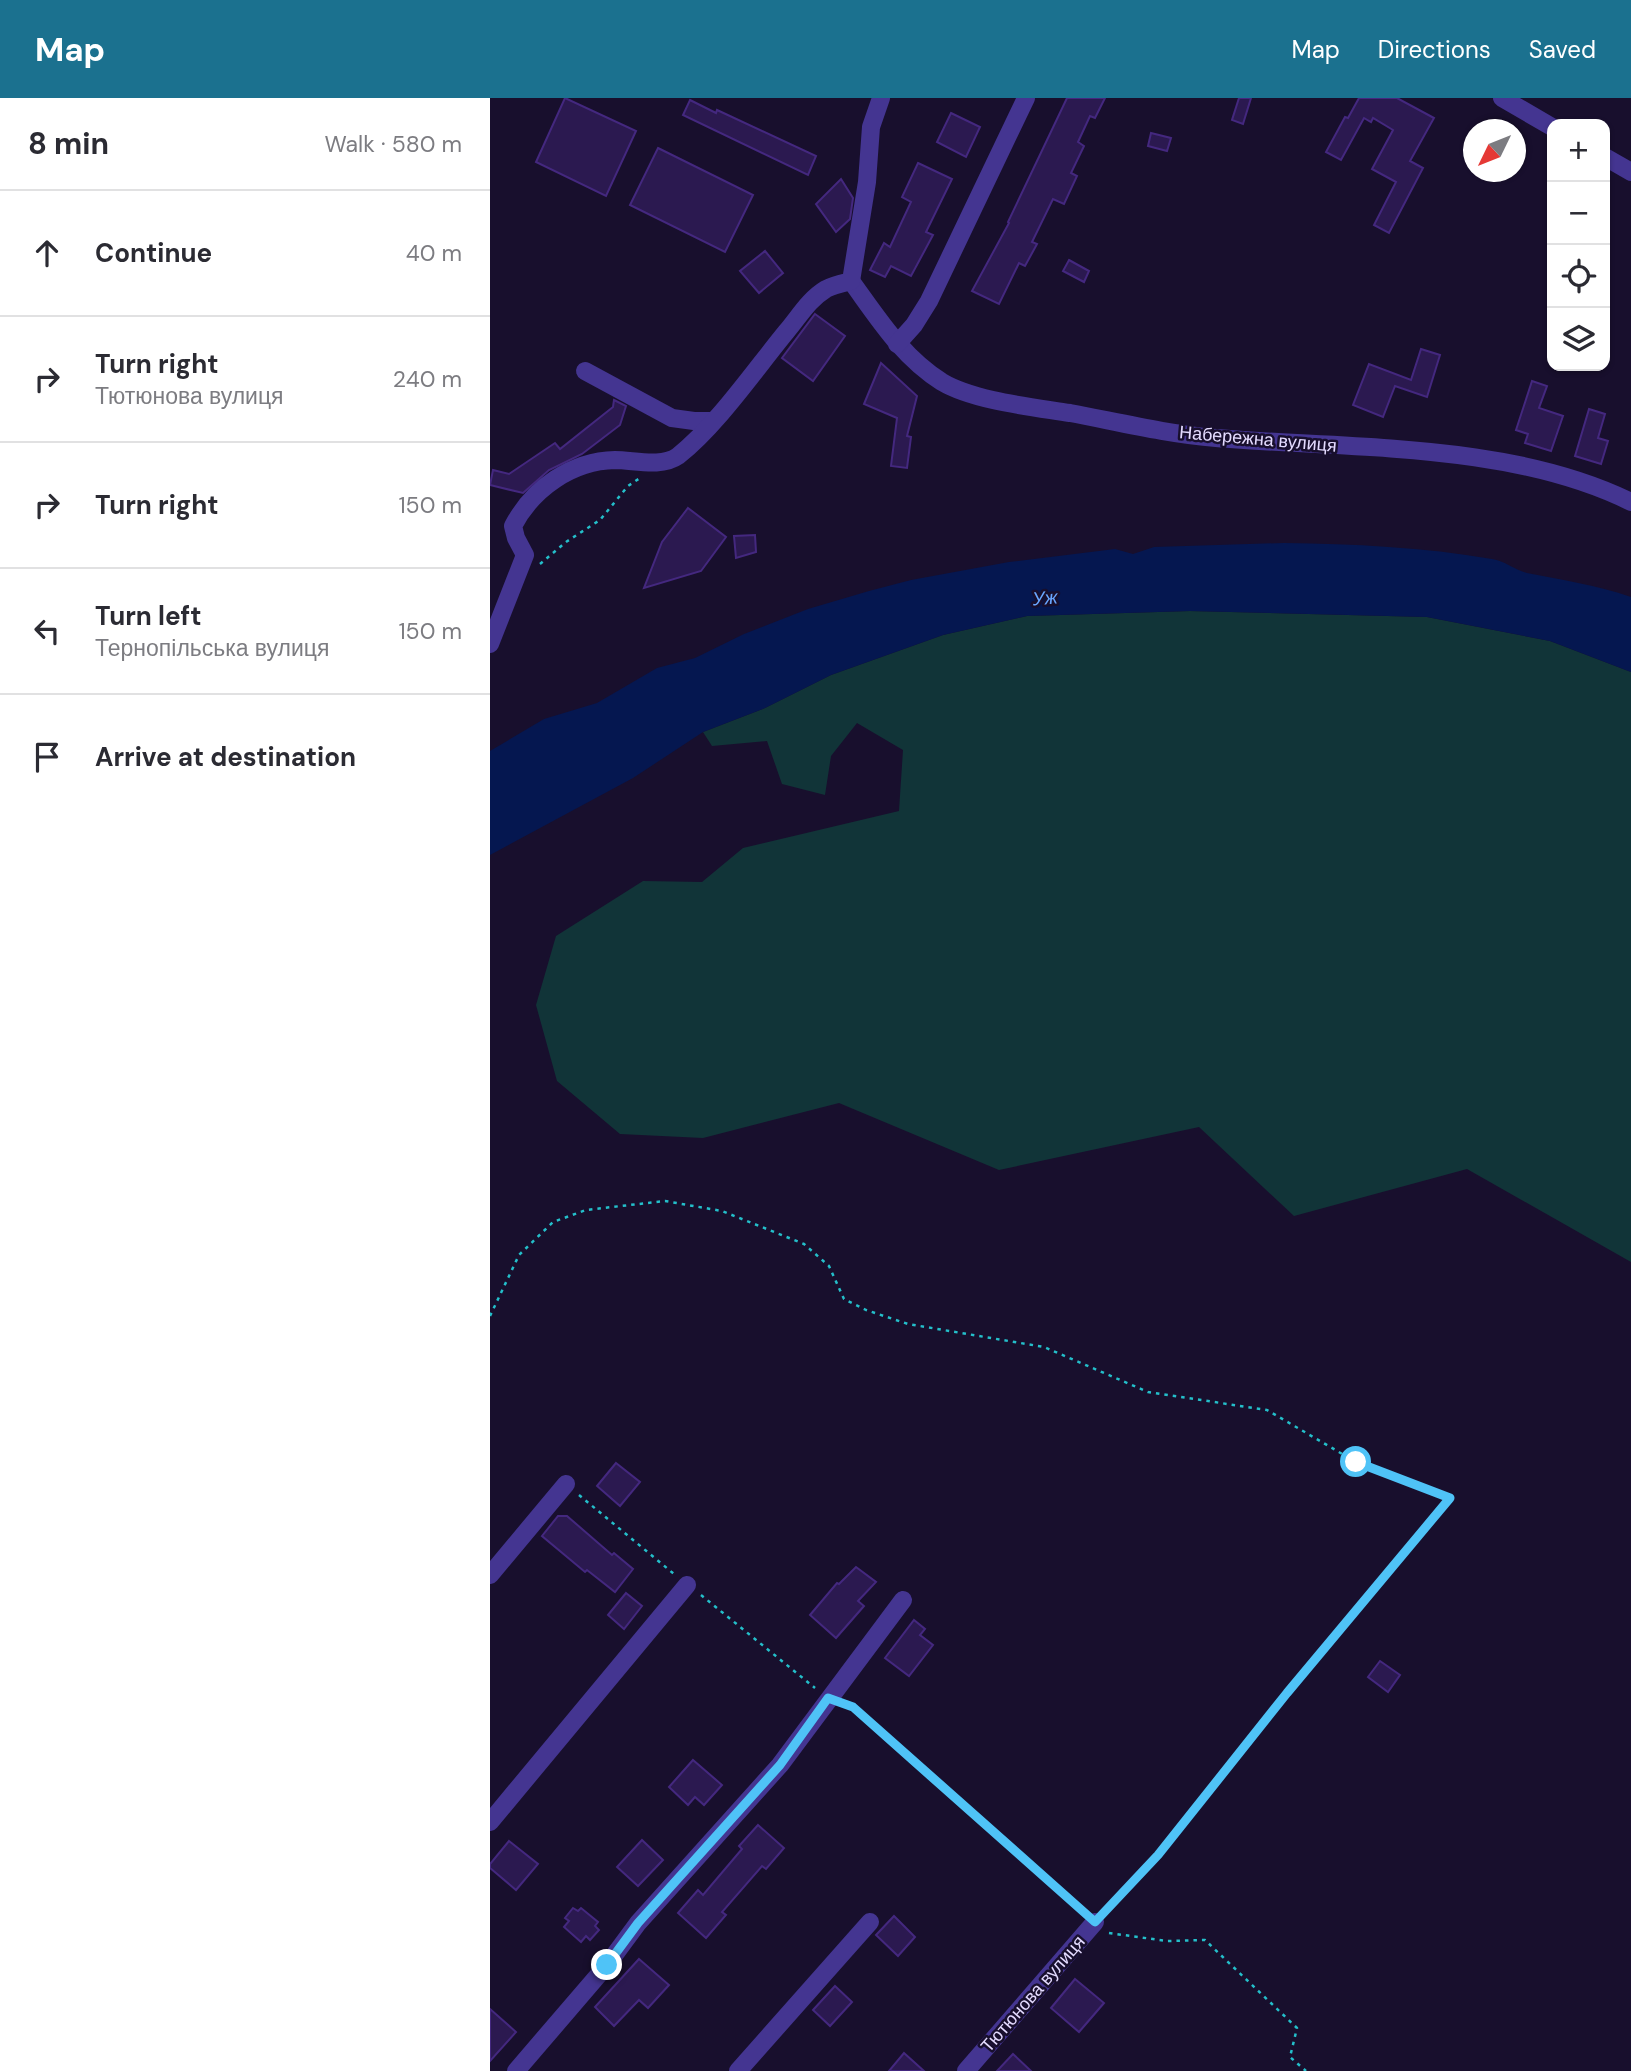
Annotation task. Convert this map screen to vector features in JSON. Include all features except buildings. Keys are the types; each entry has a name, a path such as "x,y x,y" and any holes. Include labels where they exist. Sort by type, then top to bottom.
{"street":[{"path":"490,644 525,555 513,526 530,500 553,480 575,468 614,460 671,460 713,421 805,306 827,289 851,281 867,182 871,127 881,98"},
{"path":"897,344 914,325 929,301 1026,98"},
{"path":"1503,98 1547,124"},
{"path":"1610,160 1631,172"},
{"name":"Набережна вулиця","path":"851,281 897,344 917,365 945,384 986,398 1212,438 1446,453 1523,467 1603,488 1631,502"},
{"path":"584,371 672,418 713,421"},
{"path":"490,1575 566,1484"},
{"path":"490,1822 687,1585"},
{"path":"516,2071 607,1965 638,1923 780,1765 903,1600"},
{"path":"738,2071 870,1922"},
{"name":"Тютюнова вулиця","path":"966,2071 1095,1922"}],"path":[{"path":"534,569 566,542 600,520 628,486 640,478"},
{"name":"Тютюнова вулиця","path":"490,1316 519,1255 553,1222 586,1210 665,1201 722,1211 804,1244 829,1266 844,1299 866,1310 908,1324 1044,1347 1148,1392 1268,1410 1356,1462 1450,1498 1287,1693 1158,1855 1095,1922"},
{"path":"566,1484 828,1698 853,1707 1106,1933 1167,1941 1205,1940 1297,2028 1290,2057 1306,2071"}],"green space":[{"path":"1190,611 1427,617 1550,641 1631,672 1631,1262 1467,1169 1294,1216 1199,1127 999,1170 839,1103 703,1138 620,1134 557,1081 536,1005 556,936 643,881 702,882 743,848 899,811 903,750 857,723 831,756 825,795 782,784 767,741 712,746 703,732 765,708 831,675 943,635 1027,616"}],"water":[{"name":"Уж","path":"1284,543 1388,547 1466,555 1497,560 1527,573 1631,597 1631,672 1550,641 1427,617 1190,611 1027,616 943,635 831,675 765,708 703,732 633,778 490,855 490,751 544,719 597,703 657,668 695,658 744,634 808,609 911,580 1009,562 1115,549 1133,554 1154,547"}],"route":[{"path":"607,1965 638,1923 780,1765 828,1698 853,1707 1095,1922 1158,1855 1287,1693 1450,1498 1356,1462"}]}
